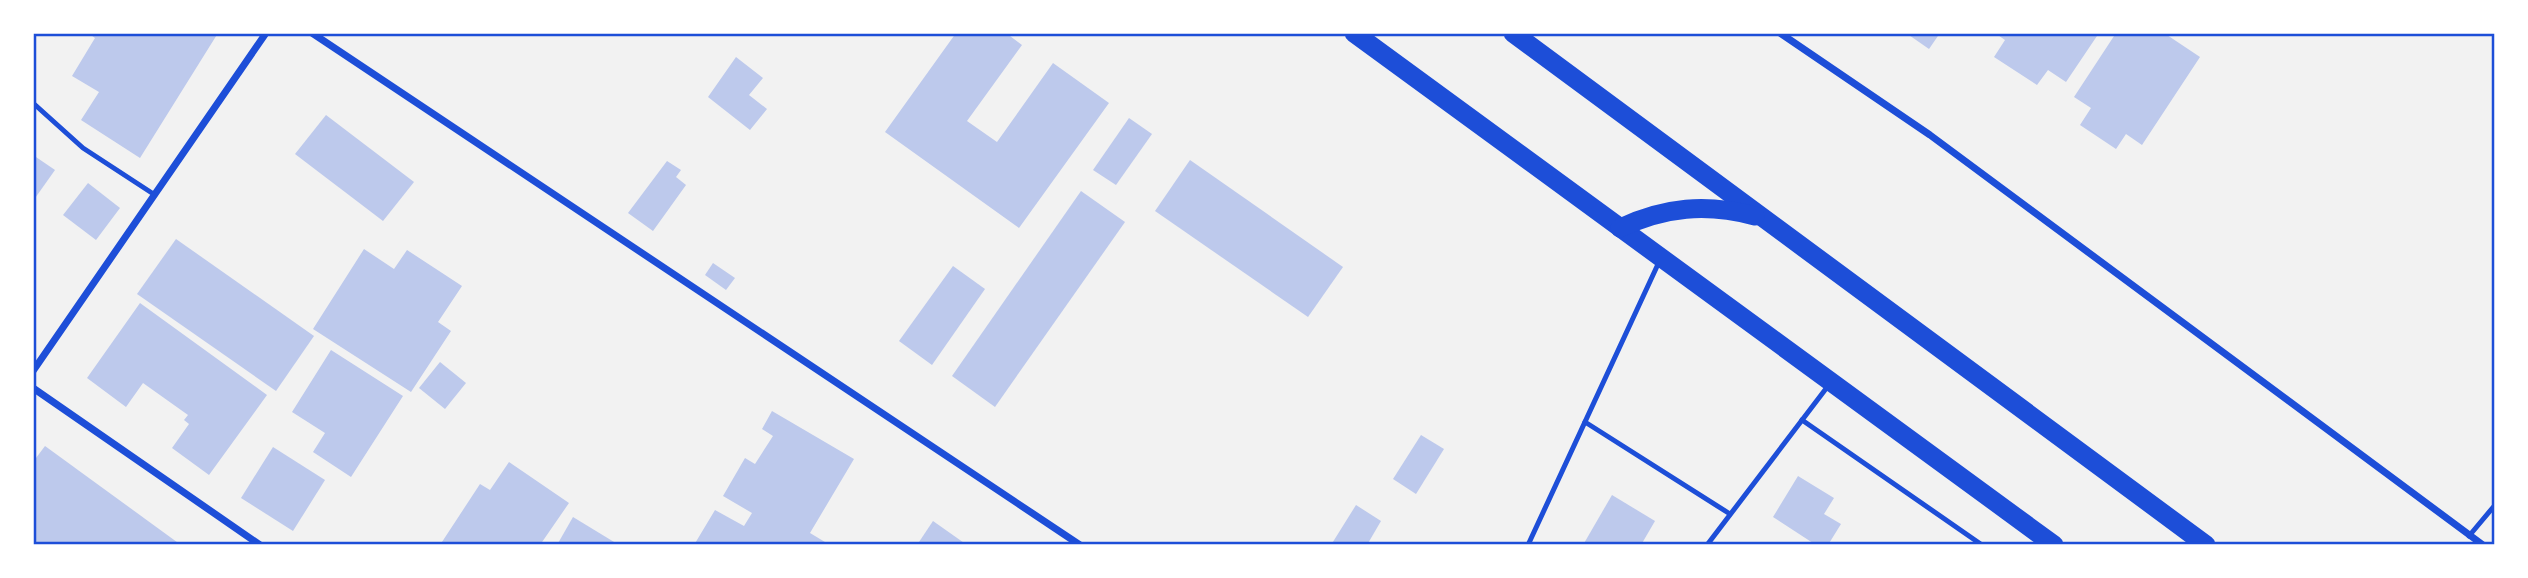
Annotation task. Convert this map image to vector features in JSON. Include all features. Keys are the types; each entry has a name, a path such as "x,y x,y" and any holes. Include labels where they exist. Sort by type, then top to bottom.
{"highway":[{"path":"1354,33 2054,545"},
{"path":"1513,33 2206,545"},
{"path":"1620,228 1645,216 1677,208 1726,208 1766,219"}],"street":[{"path":"33,371 265,33"},
{"path":"312,33 1080,545"},
{"path":"1780,33 1941,143 2483,545"},
{"path":"33,388 260,545"},
{"path":"2462,545 2469,536"}],"lane":[{"path":"33,103 83,148 155,195"},
{"path":"1528,545 1660,258"},
{"path":"1707,545 1832,381"},
{"path":"1802,421 1982,545"},
{"path":"1585,422 1730,514"},
{"path":"2469,536 2495,505"}],"building":[{"path":"88,33 218,33 140,158 81,120 99,92 72,76 95,38"},
{"path":"956,33 1006,33 1022,45 967,121 997,142 1053,63 1109,103 1019,228 885,132"},
{"path":"1906,33 1940,33 1929,49"},
{"path":"1995,33 2099,33 2066,82 2048,70 2037,85 1994,57 2005,40"},
{"path":"2116,33 2164,33 2200,57 2142,145 2126,134 2116,149 2080,125 2091,108 2074,97"},
{"path":"736,57 763,78 749,95 767,109 750,130 708,97"},
{"path":"326,115 414,182 383,221 295,154"},
{"path":"1129,118 1152,134 1116,185 1093,170"},
{"path":"33,155 55,170 33,201"},
{"path":"1190,160 1343,267 1308,317 1155,211"},
{"path":"667,161 681,170 676,177 686,185 653,231 628,213"},
{"path":"88,183 120,208 96,240 63,215"},
{"path":"1081,191 1125,222 995,407 952,376"},
{"path":"176,239 314,336 276,391 137,294"},
{"path":"364,249 394,269 407,250 462,286 438,322 451,331 411,392 313,329"},
{"path":"713,263 735,278 726,290 705,275"},
{"path":"953,266 985,289 932,365 899,341"},
{"path":"140,303 267,395 209,475 172,448 189,424 184,420 188,415 143,383 126,407 87,378"},
{"path":"331,350 403,396 351,477 313,452 325,433 292,412"},
{"path":"440,362 466,383 445,409 419,388"},
{"path":"772,411 854,459 810,533 830,545 694,545 715,510 744,526 752,513 723,496 745,458 755,464 773,436 762,429"},
{"path":"1421,435 1444,449 1416,494 1393,479"},
{"path":"45,446 181,545 33,545 33,462"},
{"path":"273,447 325,480 293,531 241,498"},
{"path":"509,462 569,503 540,545 440,545 480,484 490,490"},
{"path":"1798,476 1834,498 1824,514 1841,524 1828,545 1816,545 1773,517"},
{"path":"1612,495 1655,521 1641,545 1583,545"},
{"path":"1356,505 1381,521 1367,545 1331,545"},
{"path":"573,517 619,545 557,545"},
{"path":"933,521 967,545 917,545"}]}
